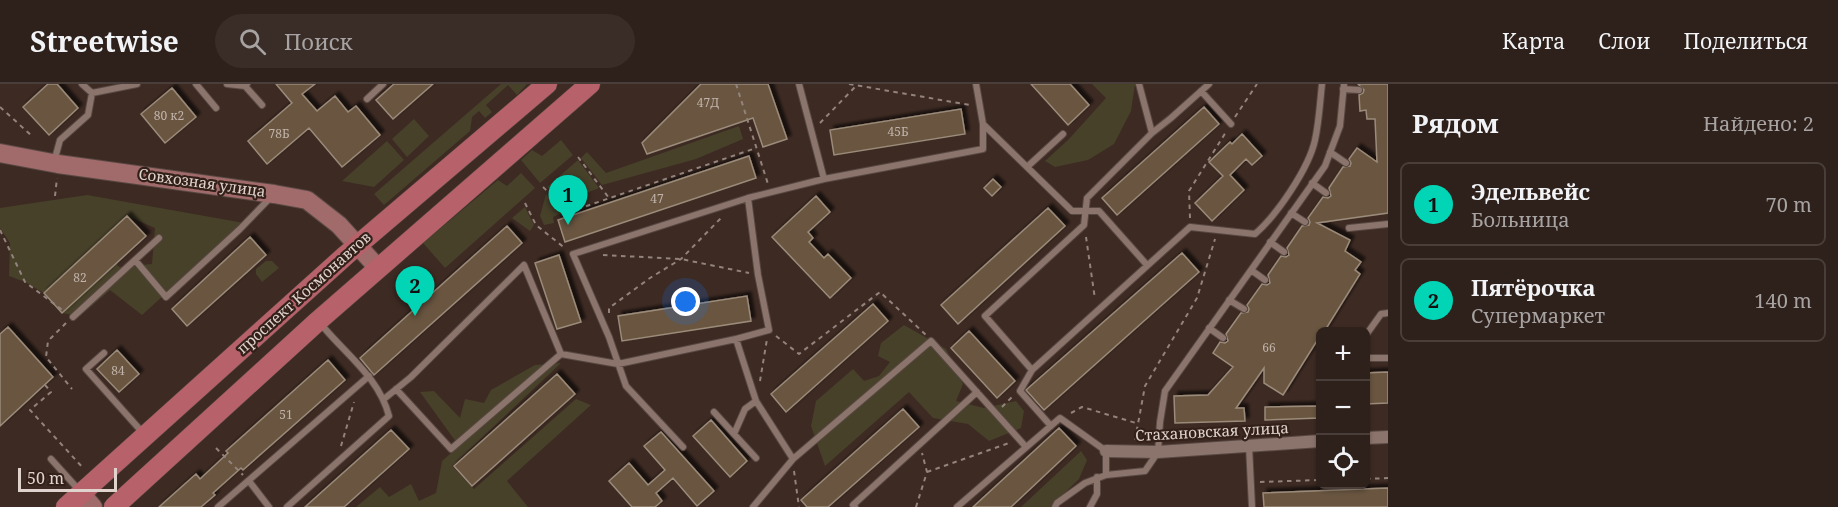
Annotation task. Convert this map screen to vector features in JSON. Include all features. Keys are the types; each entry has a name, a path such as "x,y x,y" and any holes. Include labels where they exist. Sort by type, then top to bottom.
{"main road":[{"name":"проспект Космонавтов","path":"114,507 318,321 590,84"},
{"name":"проспект Космонавтов","path":"66,507 87,500 145,435 358,245 544,85"}],"street":[{"name":"Совхозная улица","path":"0,153 55,170 274,194 307,200 339,225 378,268"},
{"path":"1370,438 1388,437"},
{"name":"Стахановская улица","path":"1106,451 1158,452 1316,441"}],"lane":[{"path":"82,84 92,93"},
{"path":"92,93 137,84"},
{"path":"196,84 216,108"},
{"path":"227,84 246,85 262,105"},
{"path":"367,99 383,84"},
{"path":"799,84 824,179"},
{"path":"683,447 626,386 609,337 573,254 770,192 824,179 984,148 975,84"},
{"path":"1139,84 1152,133"},
{"path":"1032,370 985,316 1084,225 1087,198 1152,133 1209,84"},
{"path":"1051,426 1020,391 1032,370 1190,226 1256,234 1265,226 1307,165 1315,141 1322,84"},
{"path":"1055,507 1085,483 1097,477 1145,471 1158,452 1165,391 1325,166 1340,126 1344,87 1359,90"},
{"path":"1202,91 1231,124"},
{"path":"55,170 60,140 88,115 92,93"},
{"path":"982,124 1072,211 1099,211 1147,265"},
{"path":"1027,167 1063,134"},
{"path":"1330,152 1346,163"},
{"path":"1312,183 1326,193"},
{"path":"135,260 166,297 240,229 274,194"},
{"path":"561,354 618,364 769,330 758,275 748,198"},
{"path":"1291,213 1305,222"},
{"path":"1349,228 1388,224"},
{"path":"72,317 159,238"},
{"path":"1270,242 1284,252"},
{"path":"384,399 524,265 561,354"},
{"path":"1251,270 1265,280"},
{"path":"1229,300 1244,309"},
{"path":"1370,328 1381,314 1388,313"},
{"path":"287,507 389,416 384,399 369,376 318,321"},
{"path":"1209,328 1223,338"},
{"path":"736,339 756,401 793,459"},
{"path":"757,505 793,459 931,341 1026,447"},
{"path":"104,352 86,369 145,435"},
{"path":"396,389 451,449 561,354"},
{"path":"1370,358 1388,358"},
{"path":"218,507 369,376"},
{"path":"855,507 853,505 977,392"},
{"path":"734,434 746,409 756,401"},
{"path":"714,412 756,458"},
{"path":"957,507 1060,418 1106,451 1106,475"},
{"path":"1249,446 1252,507"},
{"path":"51,459 87,500"},
{"path":"1090,507 1097,494 1097,477"},
{"path":"249,481 269,507"}],"path":[{"path":"736,84 770,192"},
{"path":"849,84 978,106"},
{"path":"1190,226 1189,191 1257,84"},
{"path":"812,131 857,85"},
{"path":"0,107 32,136"},
{"path":"543,187 569,212 756,148"},
{"path":"578,157 610,198"},
{"path":"55,170 55,196"},
{"path":"525,202 536,225 573,254 681,259 758,275"},
{"path":"609,337 609,308 681,259 725,213"},
{"path":"1084,225 1096,311"},
{"path":"0,230 25,282 72,317 48,341 46,357 72,389"},
{"path":"1133,452 1145,386 1197,298 1209,266 1218,230"},
{"path":"756,401 769,330 799,354 880,292 931,341"},
{"path":"45,385 51,392 30,410 84,470"},
{"path":"336,464 358,385"},
{"path":"996,413 1020,391"},
{"path":"1060,418 1082,407 1137,423"},
{"path":"927,472 1020,439"},
{"path":"916,507 927,472 919,445"},
{"path":"216,448 249,481"},
{"path":"793,459 799,507"},
{"path":"1370,479 1388,478"},
{"path":"1251,483 1316,480"}],"shaded area":[{"path":"501,84 527,84 517,95 508,85 486,105 492,112 485,118 479,111 472,117 470,131 384,205 374,194"},
{"path":"1092,84 1135,84 1131,111 1114,144 1088,160 1055,167 1045,161 1069,139 1106,98"},
{"path":"414,119 429,136 407,157 392,139"},
{"path":"739,126 743,139 696,159 602,185 581,158 587,152 606,173"},
{"path":"561,140 573,155 540,183 521,160 532,150 542,156"},
{"path":"387,141 404,160 374,187 342,181"},
{"path":"578,160 599,188 563,202 547,187"},
{"path":"521,173 535,188 445,268 423,243 498,180 507,186"},
{"path":"546,194 564,212 553,217 554,223 544,225 540,216"},
{"path":"87,195 244,223 142,315 110,290 80,316 62,313 116,263 119,267 152,264 155,228 127,216 44,293 9,276 10,243 0,228 0,208"},
{"path":"525,207 534,225 530,231 512,218"},
{"path":"266,261 272,261 279,268 262,282 256,274 256,269"},
{"path":"904,325 946,349 963,384 956,401 984,408 1016,401 1024,411 1021,428 989,441 968,424 933,418 909,392 825,466 811,426 816,401 853,369 864,381 879,376 890,362 878,356 881,343"},
{"path":"561,363 452,466 474,489 576,399 591,405 507,481 528,507 356,507 380,487 389,497 411,484 419,501 436,493 442,461 459,446 420,392 434,391 460,418 465,399 484,403 491,390 535,365"},
{"path":"1081,451 1087,460 1079,479 1050,507 1021,507"}],"building":[{"path":"48,84 57,84 78,108 49,135 23,107"},
{"path":"276,84 315,84 302,94 317,111 335,96 348,112 356,106 380,135 342,167 309,128 267,164 248,141 292,103"},
{"path":"394,84 433,84 393,119 376,100"},
{"path":"701,84 768,84 787,139 763,147 753,118 647,154 642,143"},
{"path":"1031,84 1070,84 1089,105 1068,125"},
{"path":"1358,84 1388,84 1388,213 1317,223 1350,240 1345,251 1361,262 1355,270 1360,274 1327,327 1316,327 1316,342 1283,395 1264,383 1264,368 1236,408 1244,408 1245,421 1175,423 1174,396 1208,395 1233,367 1213,353 1220,342 1228,341 1226,334 1241,313 1248,312 1247,305 1262,284 1270,283 1268,275 1281,256 1289,255 1287,248 1302,226 1309,225 1308,218 1323,197 1331,196 1329,188 1343,167 1350,166 1349,159 1357,148 1377,162 1375,119 1367,119 1366,110 1360,111 1359,95 1364,90"},
{"path":"172,88 196,117 165,143 141,114"},
{"path":"1204,107 1219,124 1117,215 1102,198"},
{"path":"961,109 965,134 834,155 830,130"},
{"path":"1242,134 1262,156 1252,165 1246,159 1230,175 1244,190 1212,221 1195,203 1223,176 1209,162"},
{"path":"749,156 756,178 565,242 558,220"},
{"path":"993,179 1001,187 992,196 984,188"},
{"path":"816,196 830,212 808,232 813,238 809,242 824,258 828,254 851,278 830,298 772,237"},
{"path":"1048,208 1065,226 958,324 941,305"},
{"path":"127,216 146,236 62,313 44,293"},
{"path":"507,226 522,243 374,375 360,358"},
{"path":"250,237 266,255 187,326 172,309"},
{"path":"1182,253 1199,272 1044,410 1026,390"},
{"path":"559,255 581,322 557,329 535,263"},
{"path":"747,296 751,321 622,341 618,316"},
{"path":"873,304 888,321 786,412 771,394"},
{"path":"8,327 53,377 0,426 0,334"},
{"path":"969,331 1015,381 997,398 951,348"},
{"path":"117,350 139,374 119,392 97,369"},
{"path":"328,360 345,380 243,470 241,468 213,493 215,495 201,507 159,507 196,474 200,479 228,453 226,451"},
{"path":"1388,372 1388,403 1370,404 1370,373"},
{"path":"557,374 575,394 472,486 454,466"},
{"path":"1316,406 1316,418 1265,420 1265,407"},
{"path":"903,409 919,427 828,507 807,507 801,500"},
{"path":"711,420 747,461 730,477 693,436"},
{"path":"1059,428 1076,446 1011,507 973,507"},
{"path":"391,430 409,449 344,507 305,507"},
{"path":"661,432 714,491 697,506 673,478 656,493 662,501 655,507 632,507 609,481 629,463 648,485 665,470 644,446"},
{"path":"1388,488 1388,507 1264,507 1263,493"}],"place":[{"name":"Эдельвейс","path":"568,225"},
{"name":"Пятёрочка","path":"415,316"}]}
